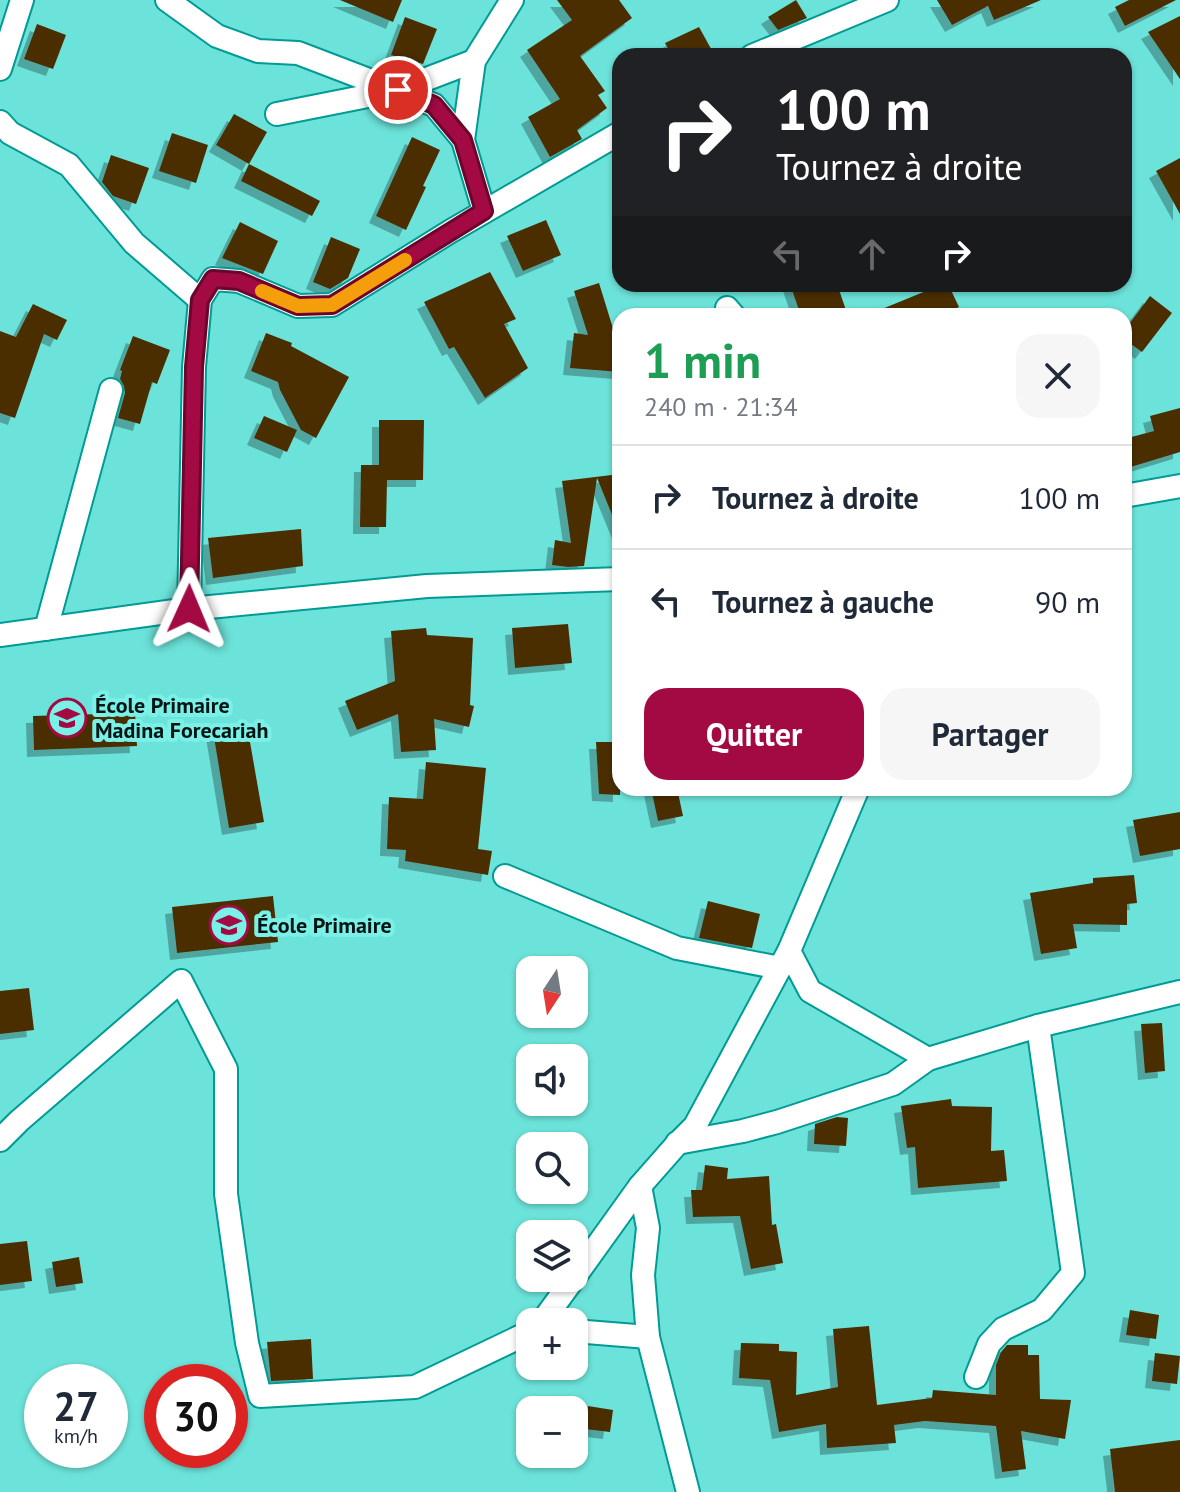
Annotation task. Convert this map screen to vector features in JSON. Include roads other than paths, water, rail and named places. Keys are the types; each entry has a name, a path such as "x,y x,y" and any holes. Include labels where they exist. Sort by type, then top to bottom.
{"street":[{"path":"0,69 22,0"},
{"path":"167,0 217,36 258,51 298,53 434,105 463,140 484,211"},
{"path":"463,140 474,61 512,0"},
{"path":"771,48 887,0"},
{"path":"277,114 398,90 474,61"},
{"path":"0,122 10,133 69,165 134,243 200,300"},
{"path":"189,609 194,367 200,300 213,279 239,281 298,306 332,305 484,211 612,138"},
{"path":"46,629 111,390"},
{"path":"1132,495 1180,486"},
{"path":"0,635 189,609 427,586 612,579"},
{"path":"588,1258 640,1186 695,1126 784,959 855,796"},
{"path":"505,876 677,948 784,959 810,991 928,1059"},
{"path":"0,1140 181,981 226,1069 226,1194 247,1343 260,1396 415,1387 516,1339"},
{"path":"677,1144 754,1128 893,1084 928,1059 1038,1026 1180,992"},
{"path":"976,1377 989,1344 1003,1329 1042,1310 1073,1273 1038,1026"},
{"path":"640,1186 648,1228 643,1275 648,1337 688,1492"},
{"path":"588,1332 648,1337"}],"place":[{"name":"École Primaire Madina Forecariah","path":"67,718"},
{"name":"École Primaire","path":"229,925"}]}
